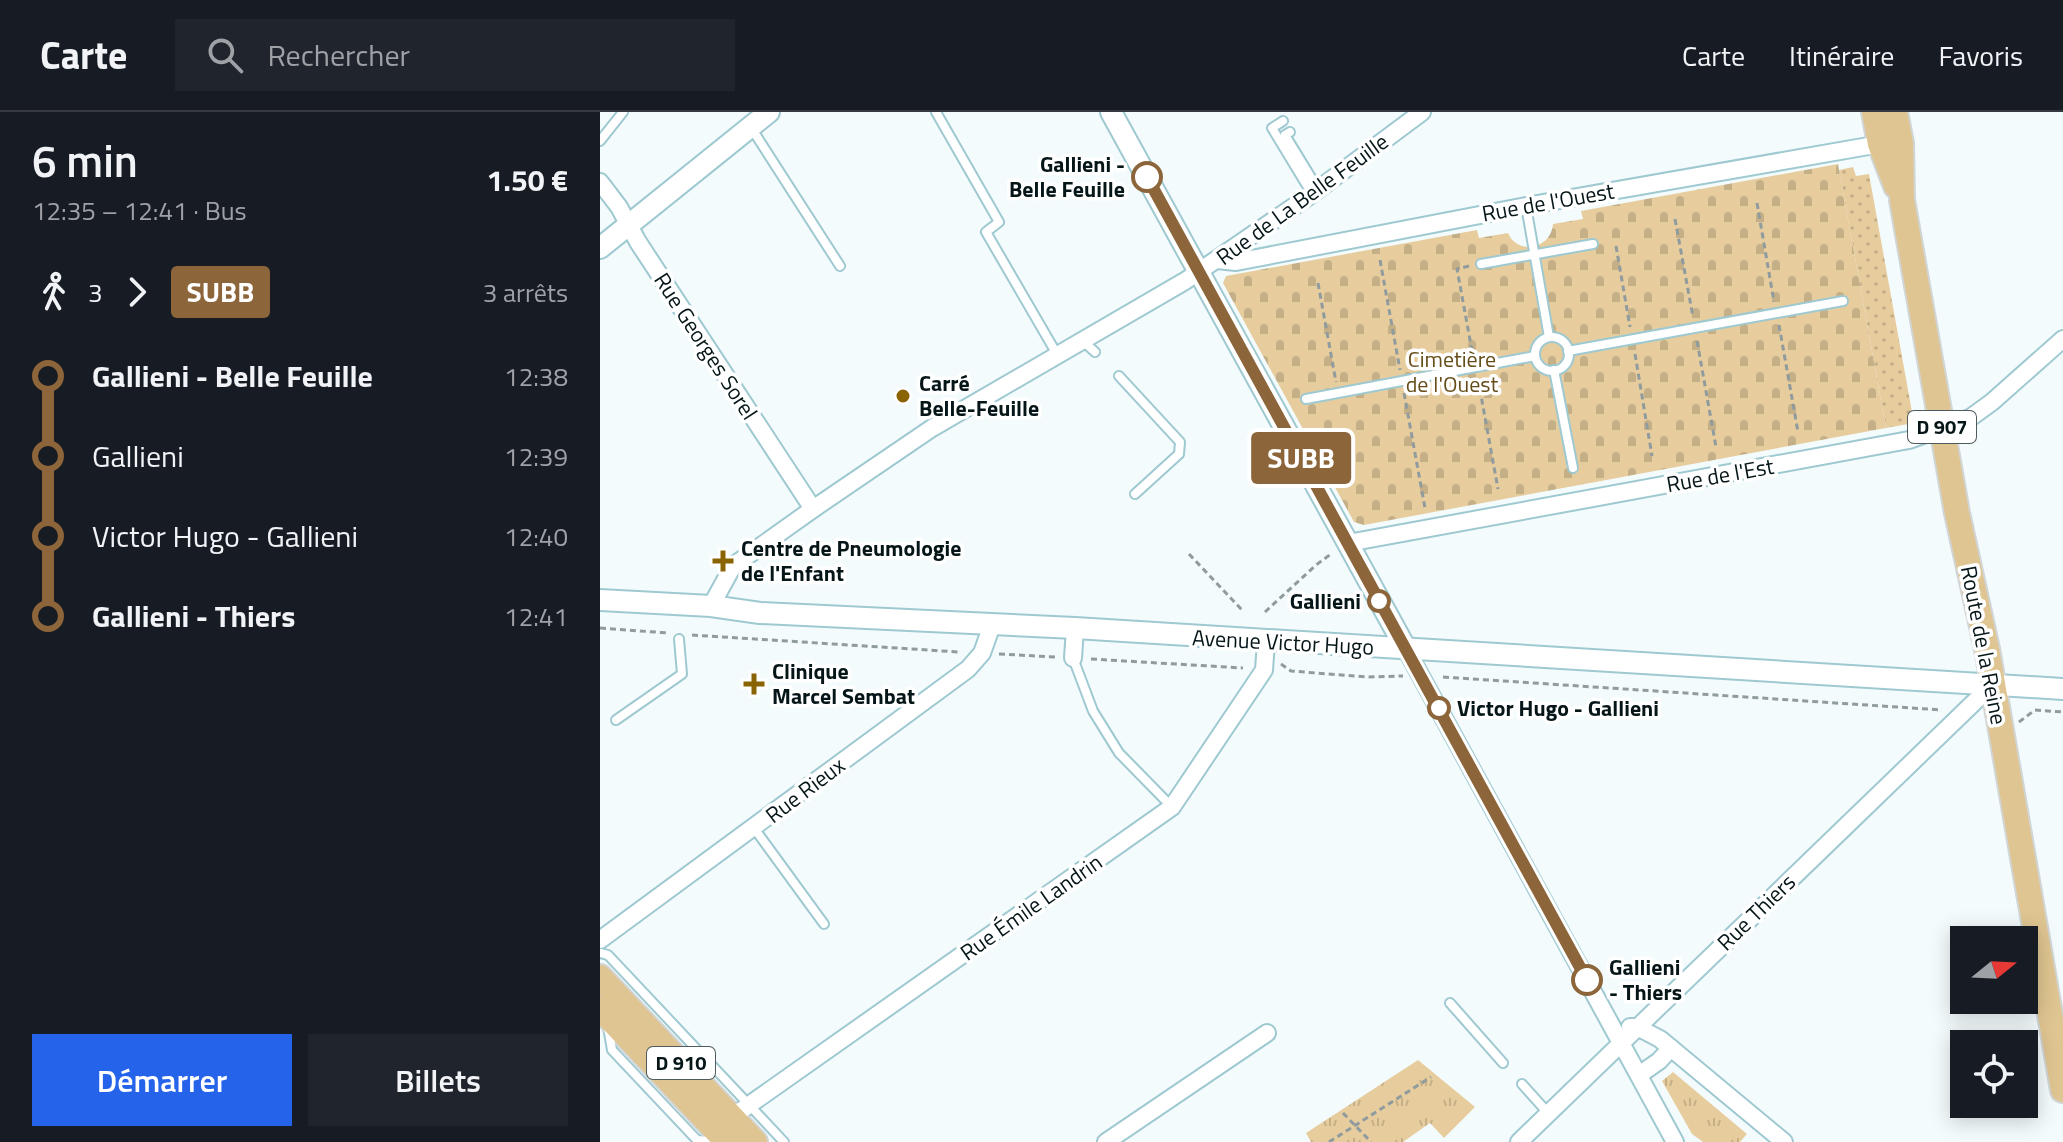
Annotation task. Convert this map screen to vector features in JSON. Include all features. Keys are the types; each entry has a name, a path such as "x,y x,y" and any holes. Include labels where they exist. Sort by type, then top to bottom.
{"main road":[{"name":"Route de la Reine","path":"1874,112 1880,144 1902,200"},
{"name":"Route de la Reine","path":"1895,112 1901,143 1902,200 1942,430 1993,684 2063,1090"},
{"name":"D 910","path":"603,991 740,1111 755,1142"},
{"name":"D 910","path":"603,991 727,1142"}],"street":[{"path":"600,248 769,112"},
{"path":"1111,112 1675,1142"},
{"name":"Rue de La Belle Feuille","path":"711,606 733,566 813,509 932,428 1058,356 1090,347 1315,191 1422,112"},
{"name":"Rue de l'Ouest","path":"1217,260 1236,262 1526,206 1880,144"},
{"name":"Rue Georges Sorel","path":"600,182 813,509"},
{"name":"Rue de l'Est","path":"1348,543 1894,443 1942,430 1970,418 1992,402 2063,339"},
{"name":"Avenue Victor Hugo","path":"600,600 711,606 760,613 1075,628 2063,689"},
{"name":"Rue Rieux","path":"600,940 968,669 982,653 992,625"},
{"path":"1073,658 1075,628"},
{"name":"Rue Émile Landrin","path":"740,1111 1172,807 1259,678 1266,663 1266,642"},
{"name":"Rue Thiers","path":"1524,1141 1637,1027 1993,684"},
{"path":"1612,1027 1637,1027 1671,1048 1784,1142"},
{"path":"1106,1142 1267,1033"},
{"path":"1639,1075 1671,1048"}],"lane":[{"path":"600,141 623,112"},
{"path":"936,112 999,222 986,232 1058,356"},
{"path":"1283,121 1272,128 1315,191"},
{"path":"751,127 840,266"},
{"path":"1290,132 1285,135 1315,191"},
{"path":"1526,206 1549,337"},
{"path":"1481,264 1593,244"},
{"path":"1568,351 1843,301"},
{"path":"1549,337 1561,340 1568,351 1565,364 1554,370 1542,368 1535,356 1538,344 1549,337"},
{"path":"1306,399 1535,356"},
{"path":"1554,370 1573,468"},
{"path":"1119,376 1180,442 1179,454 1135,494"},
{"path":"616,720 682,674 679,639"},
{"path":"1073,658 1093,711 1119,753 1172,807"},
{"path":"754,828 824,924"},
{"path":"600,953 608,955 740,1111 784,1142"},
{"path":"603,991 612,1050 697,1140 720,1142"},
{"path":"1450,1003 1503,1063"},
{"path":"1522,1084 1549,1114"}],"path":[{"path":"1318,283 1339,393"},
{"path":"1265,612 1316,565 1348,543"},
{"path":"1189,554 1242,610"},
{"path":"2019,722 2035,710 2063,712"},
{"path":"1329,1142 1431,1077"},
{"path":"1343,1113 1371,1142"}],"green space":[{"name":"Cimetière de l'Ouest","path":"1838,164 1886,428 1364,525 1354,522 1223,283 1226,276 1477,230 1479,238 1508,233 1519,245 1534,246 1547,239 1553,224 1583,219 1581,211"},
{"path":"1853,167 1856,176 1869,174 1914,423 1886,428 1839,170"},
{"path":"1418,1060 1475,1107 1444,1138 1430,1123 1403,1142 1311,1142 1306,1133"},
{"path":"1673,1072 1747,1134 1740,1142 1703,1142 1692,1134 1662,1081"}],"bus line":[{"name":"SUBB","path":"1147,177 1587,980"}],"place":[{"name":"Gallieni - Belle Feuille","path":"1147,177"},
{"name":"Carré Belle-Feuille","path":"903,396"},
{"name":"Centre de Pneumologie de l'Enfant","path":"723,561"},
{"name":"Gallieni","path":"1379,601"},
{"name":"Clinique Marcel Sembat","path":"754,684"},
{"name":"Victor Hugo - Gallieni","path":"1439,708"},
{"name":"Gallieni - Thiers","path":"1587,980"}]}
